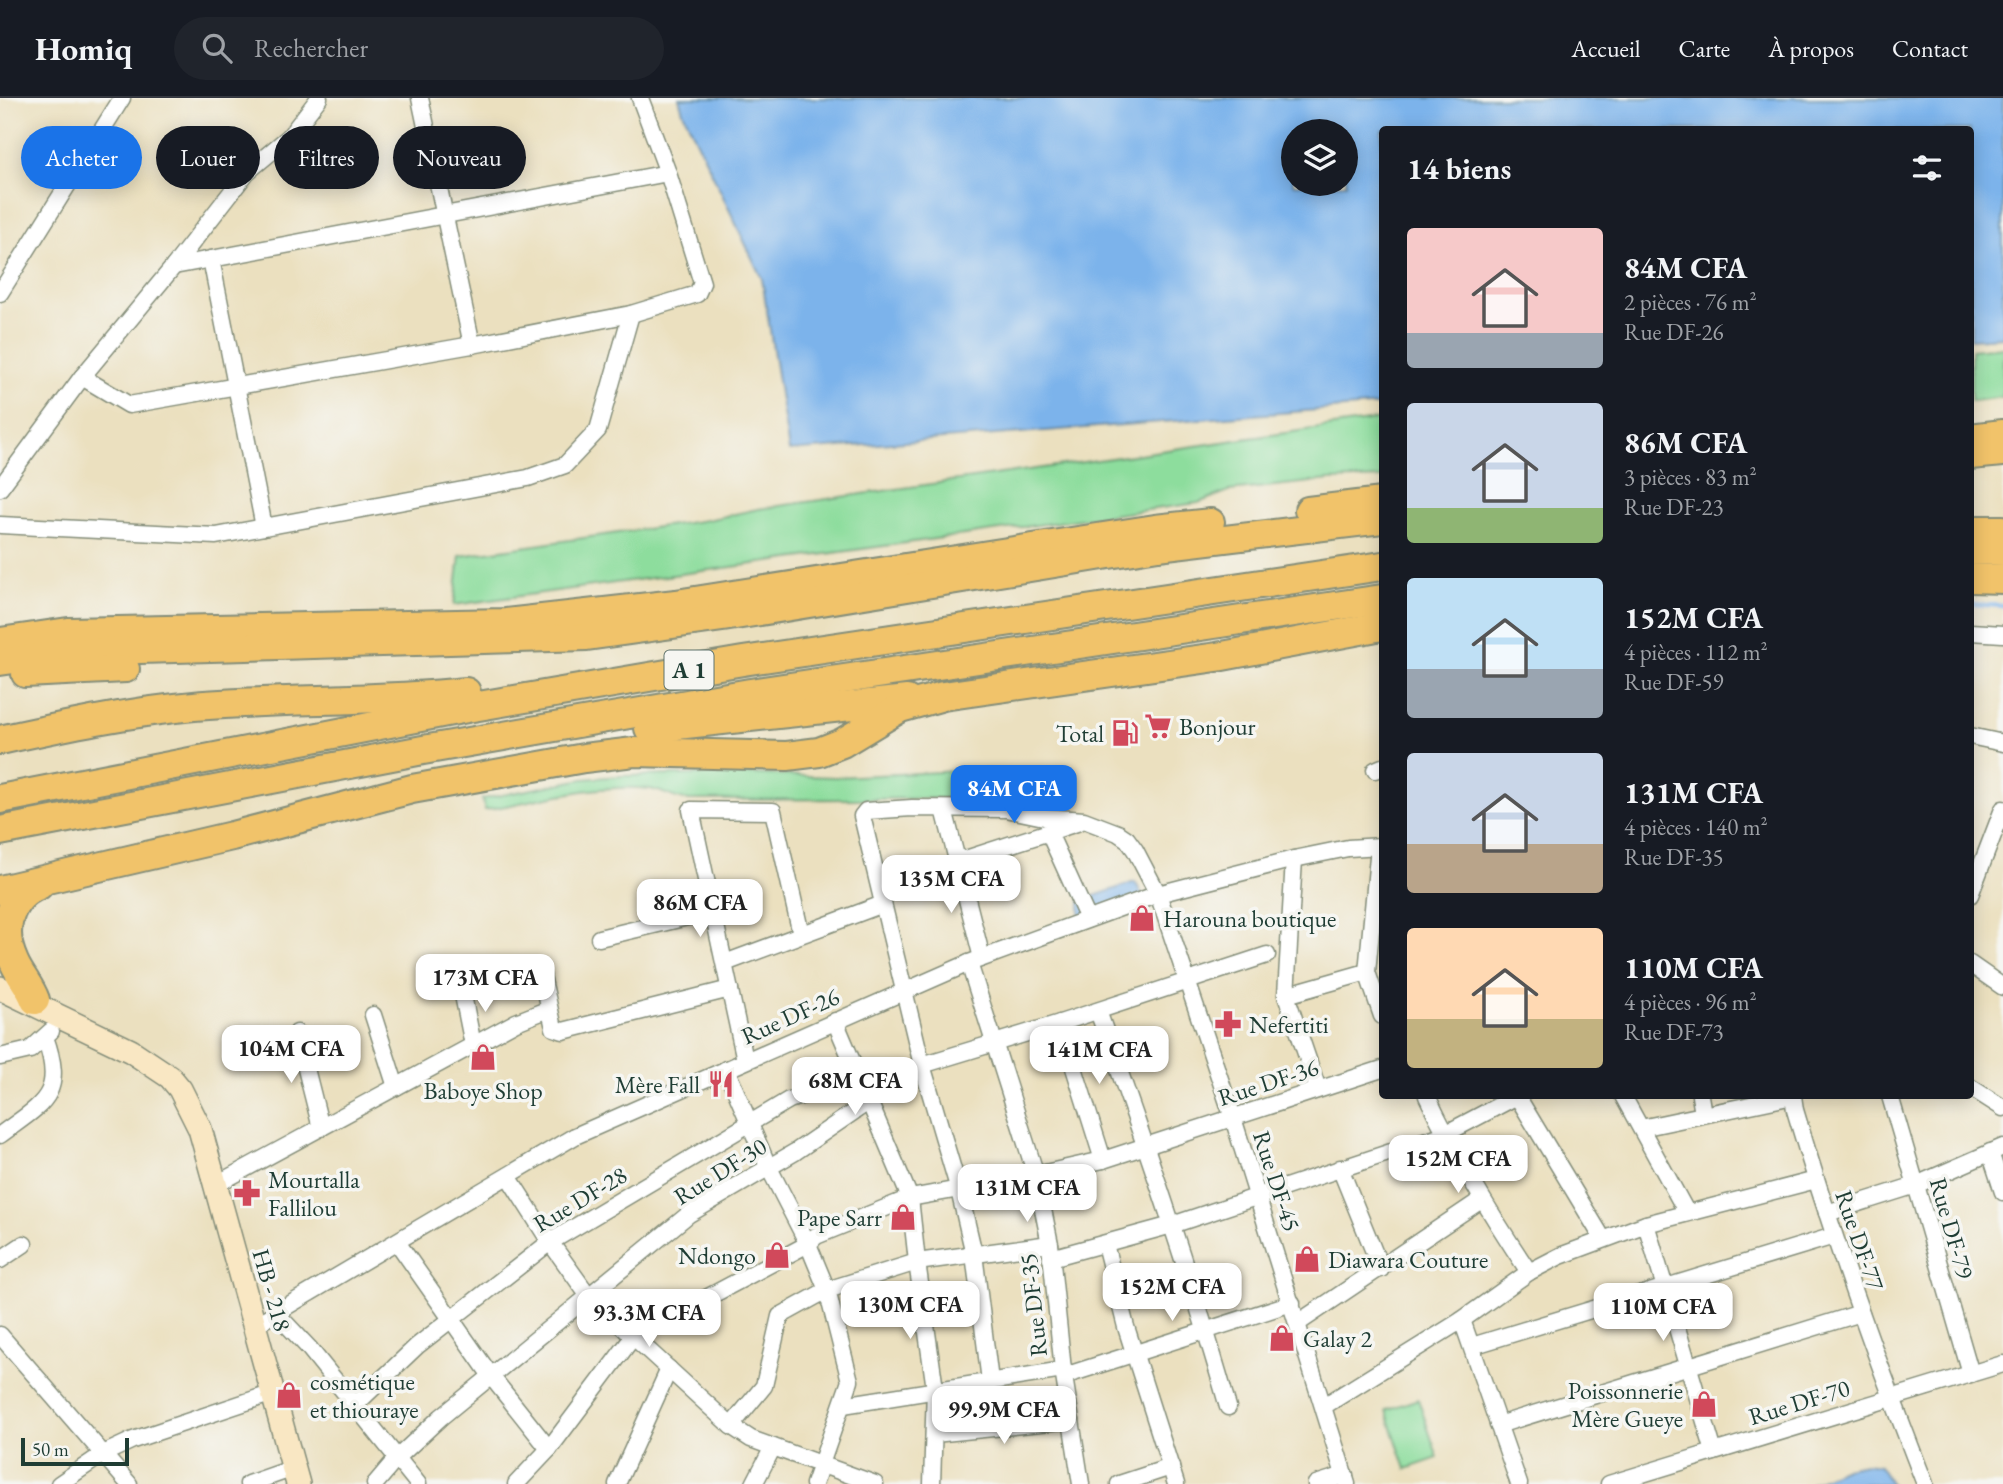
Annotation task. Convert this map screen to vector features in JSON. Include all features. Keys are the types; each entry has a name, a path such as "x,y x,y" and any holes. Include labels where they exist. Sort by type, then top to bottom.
{"highway":[{"path":"1974,437 2003,433"},
{"path":"1974,456 2003,453"},
{"path":"0,678 85,670 281,663 503,631 1155,528 1379,501"},
{"path":"0,626 64,615 169,612 587,637 710,620 1158,547 1379,520"},
{"path":"1974,530 2003,530"},
{"path":"1974,551 2003,551"},
{"name":"A 1","path":"0,799 467,708 743,661 1379,566"},
{"path":"1974,578 2003,579"},
{"name":"A 1","path":"0,831 423,750 750,693 1379,599"},
{"path":"423,750 943,696 1217,657 1379,627"},
{"path":"0,641 69,642 503,631"},
{"path":"0,662 69,642"},
{"path":"0,740 144,711 211,705 443,695 743,661"},
{"path":"0,890 232,836 412,789 584,758 634,752 787,756 819,752 842,743 900,708 943,696"},
{"path":"35,1000 13,962 7,942 12,906 21,895 35,886 68,874"}],"main road":[{"path":"0,976 60,1017"},
{"path":"0,988 60,1017"},
{"name":"HB - 218","path":"60,1017 131,1051 170,1077 180,1089 200,1129 296,1476"}],"street":[{"path":"0,293 122,98"},
{"path":"0,488 82,377 247,172 289,137 319,98"},
{"path":"420,98 472,345"},
{"path":"82,377 129,405 472,345 631,314 697,294 702,283 668,173 640,98"},
{"path":"174,266 668,173"},
{"path":"211,259 264,527"},
{"path":"0,525 216,536 528,478 565,465 598,430 631,314"},
{"path":"1974,632 2003,634"},
{"path":"1974,737 2003,743"},
{"name":"Rue DF-35","path":"944,809 993,1043 1035,1175 1051,1251 1063,1373 1081,1484"},
{"name":"Rue DF-45","path":"883,904 863,813 866,811 1006,809 1044,817 1084,820 1127,839 1158,894 1233,1118 1346,1480"},
{"path":"1974,887 1998,842 2003,809"},
{"path":"745,1060 691,810 773,811 801,934"},
{"path":"956,862 1084,820"},
{"path":"1049,833 1088,919"},
{"name":"Rue DF-26","path":"255,1325 575,1136 904,991 976,961 1158,894 1294,859 1348,848 1379,846"},
{"path":"1294,859 1286,995 1318,1089"},
{"path":"1379,864 1367,972 1379,1007"},
{"path":"725,964 883,904 922,1065 959,1189 974,1254 990,1381"},
{"path":"599,938 713,911"},
{"name":"Rue DF-30","path":"374,1484 397,1458 441,1418 689,1214 794,1152 922,1065 1267,955"},
{"path":"1974,967 2003,987"},
{"path":"541,971 554,1028 563,1031 730,989"},
{"path":"1286,995 1367,972"},
{"path":"461,990 473,1045"},
{"path":"215,1185 516,1022 549,1009"},
{"path":"1098,1011 1147,1147 1228,1407"},
{"path":"373,1015 396,1087"},
{"path":"0,1057 30,1050 45,1037 60,1017"},
{"path":"835,1021 910,1198 935,1389 932,1484"},
{"path":"1060,1023 1103,1160"},
{"path":"297,1034 321,1128"},
{"path":"0,1135 44,1102 54,1082 53,1059 45,1037"},
{"path":"726,1069 749,1125 808,1244 827,1290 850,1381 814,1484"},
{"name":"Rue DF-36","path":"633,1337 808,1244 816,1236 910,1198 1103,1160 1379,1070"},
{"name":"Rue DF-28","path":"354,1406 417,1346 550,1242 789,1100 858,1076"},
{"path":"1974,1090 2003,1108"},
{"path":"1428,1099 1482,1200 1529,1272"},
{"path":"731,1426 764,1386 780,1316 827,1290 917,1262 974,1254 1051,1251 1105,1244 1172,1225 1445,1134 1511,1099"},
{"path":"1519,1099 1602,1239"},
{"path":"1625,1099 1687,1213"},
{"path":"1700,1099 1703,1114"},
{"path":"1641,1128 1778,1099"},
{"name":"Rue DF-77","path":"1793,1099 1834,1237 1925,1484"},
{"name":"Rue DF-79","path":"1891,1099 1971,1374"},
{"path":"1827,1213 1916,1185 1997,1150 2003,1192"},
{"path":"1340,1168 1381,1269"},
{"path":"508,1176 588,1295 731,1426 751,1439 869,1483"},
{"path":"1324,1406 1462,1320 1529,1272 1602,1239 1646,1224 1816,1180"},
{"path":"1298,1324 1482,1200"},
{"path":"1646,1224 1714,1452"},
{"path":"1472,1346 1834,1237"},
{"path":"397,1241 491,1376 549,1449"},
{"path":"0,1260 24,1244"},
{"path":"1105,1244 1124,1319 1176,1484"},
{"path":"843,1405 990,1381 1063,1373 1135,1354 1292,1303"},
{"path":"276,1313 309,1348 418,1484"},
{"path":"1498,1425 1861,1313"},
{"path":"1462,1320 1519,1484"},
{"path":"0,1335 129,1484"},
{"path":"516,1484 549,1449 633,1337"},
{"name":"Rue DF-70","path":"1609,1484 2003,1364"},
{"path":"617,1484 669,1368"},
{"path":"59,1484 103,1454 133,1440 273,1393"},
{"path":"934,1434 1071,1420"},
{"path":"754,1484 773,1447"},
{"path":"1119,1484 1171,1466"},
{"path":"248,1484 296,1476"},
{"path":"1316,1484 1346,1480"}],"green space":[{"path":"2003,347 2003,397 1974,401 1974,350"},
{"path":"1379,419 1379,478 1330,480 1229,491 1198,503 454,605 460,556 707,520 758,509"},
{"path":"982,770 1010,772 1012,798 686,800 650,789 609,788 568,793 485,810 482,799 583,779 620,776 747,774 835,777"},
{"path":"1418,1399 1438,1458 1406,1469 1386,1410"}],"water":[{"path":"679,98 2003,98 2003,337 1974,339 1974,126 1379,126 1379,405 789,451 762,279 683,112"},
{"path":"1135,882 1143,896 1080,919 1080,901"},
{"path":"1865,1464 1879,1466 1891,1484 1810,1484 1845,1468"}],"waterway":[{"path":"1974,604 2003,606"}],"place":[{"name":"Bonjour","path":"1158,726"},
{"name":"Total","path":"1125,733"},
{"name":"Harouna boutique","path":"1142,918"},
{"name":"Nefertiti","path":"1228,1024"},
{"name":"Baboye Shop","path":"483,1057"},
{"name":"Mère Fall","path":"721,1084"},
{"name":"Mourtalla Fallilou","path":"247,1193"},
{"name":"Pape Sarr","path":"903,1217"},
{"name":"Ndongo","path":"777,1255"},
{"name":"Diawara Couture","path":"1307,1259"},
{"name":"Galay 2","path":"1282,1338"},
{"name":"cosmétique et thiouraye","path":"289,1395"},
{"name":"Poissonnerie Mère Gueye","path":"1704,1404"}]}
